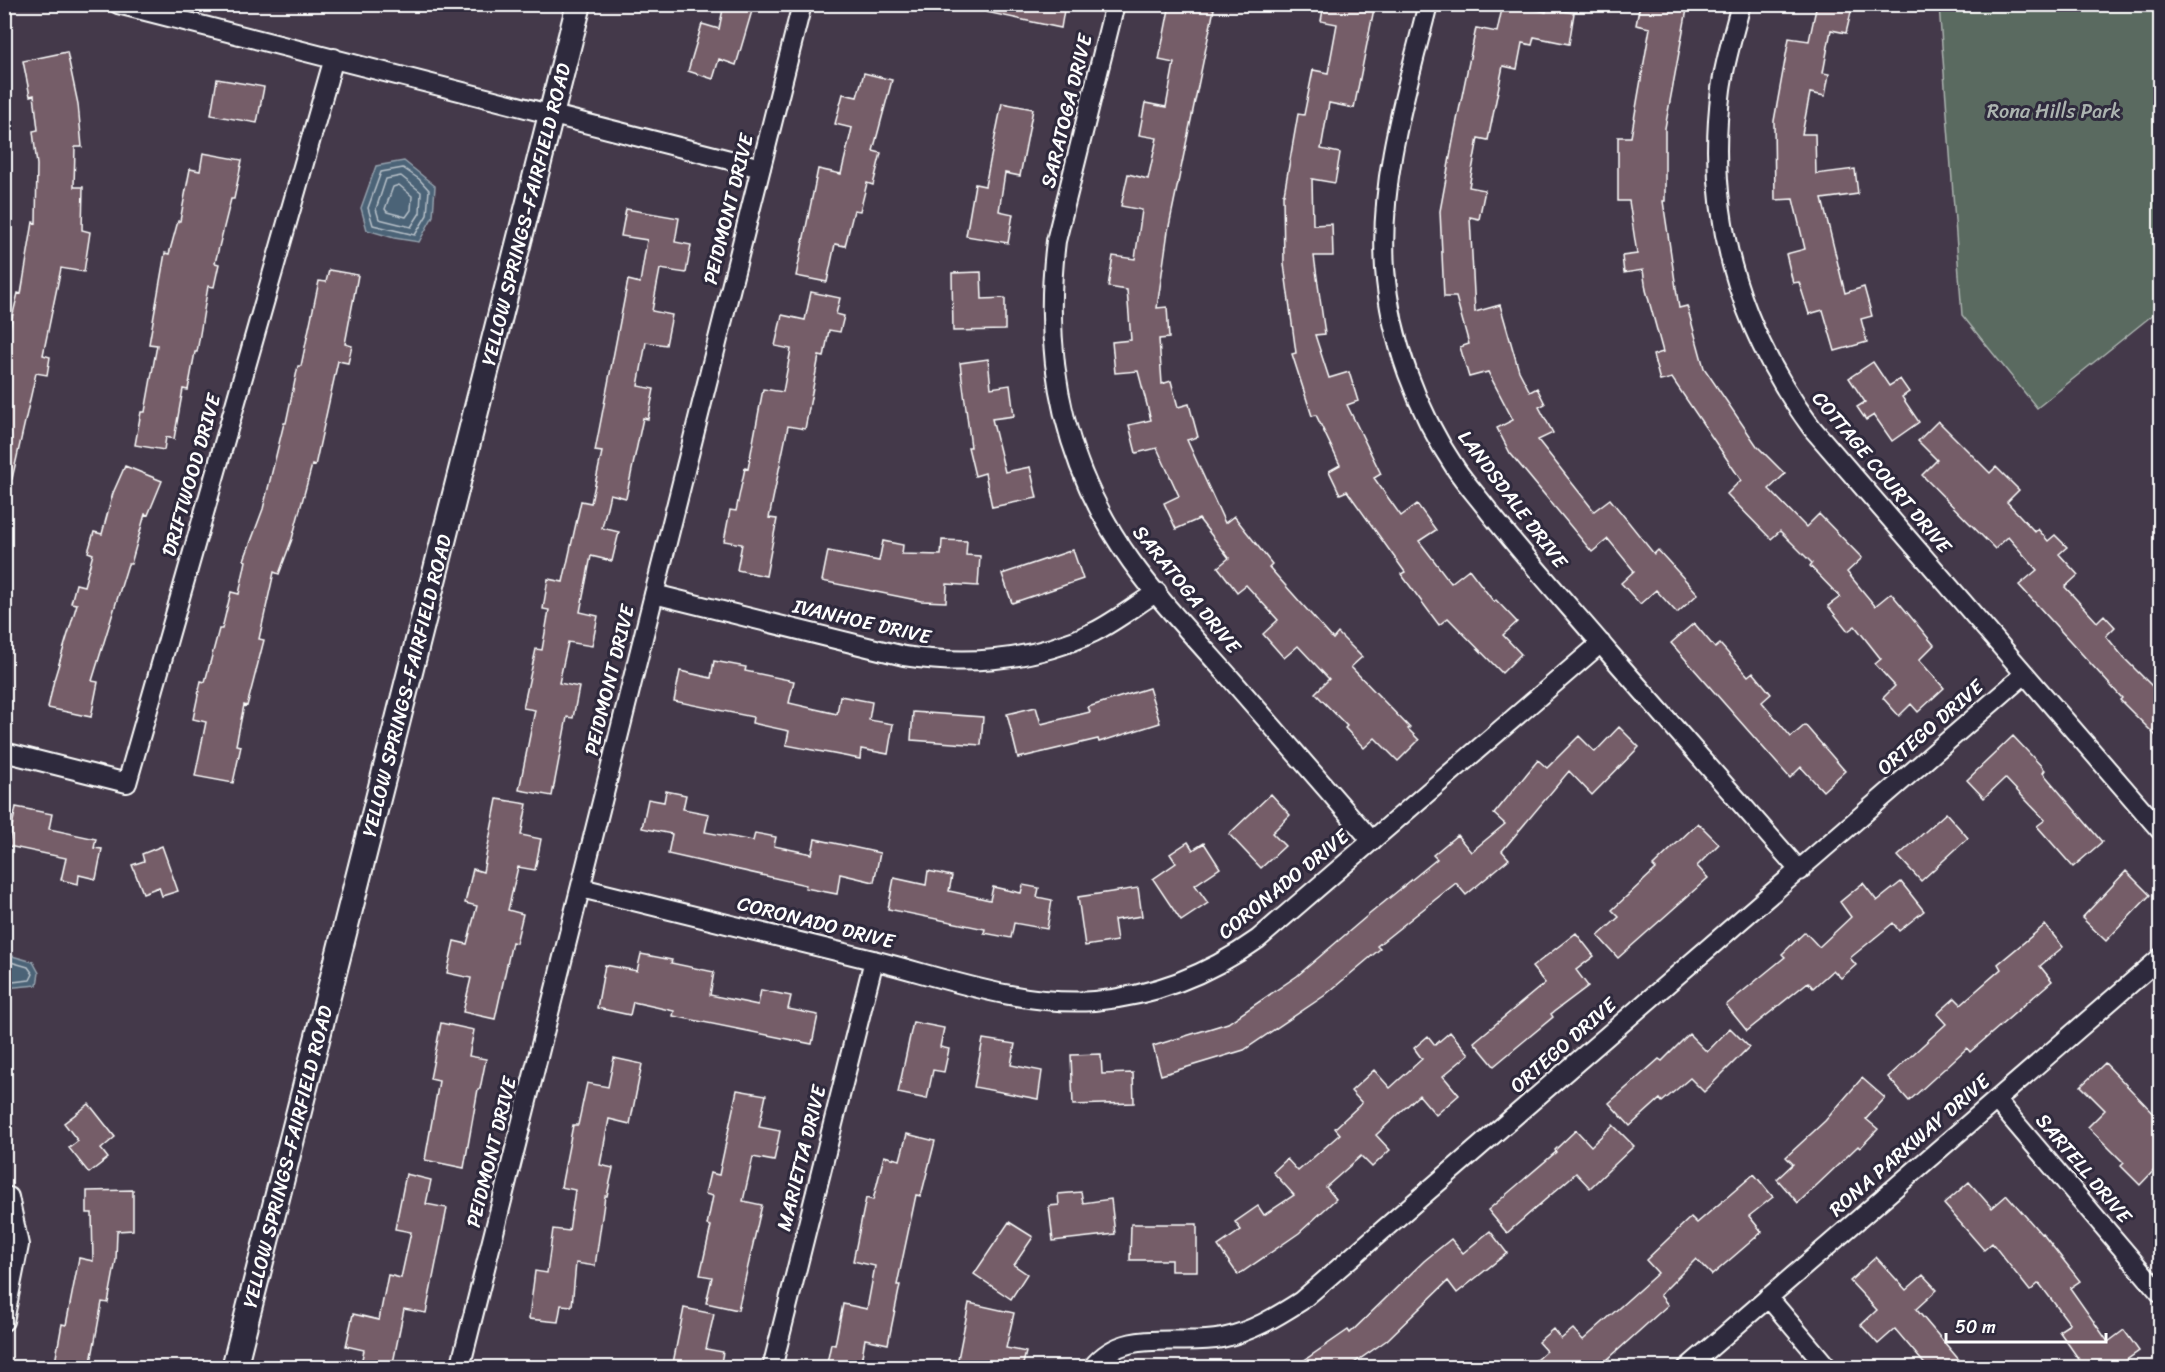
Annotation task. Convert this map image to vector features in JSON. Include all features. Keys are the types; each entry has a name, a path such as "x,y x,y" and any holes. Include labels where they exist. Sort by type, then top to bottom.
{"main road":[{"name":"YELLOW SPRINGS-FAIRFIELD ROAD","path":"234,1368 579,4"}],"street":[{"path":"118,4 762,168"},
{"name":"PEIDMONT DRIVE","path":"460,1368 802,4"},
{"name":"SARATOGA DRIVE","path":"1115,4 1056,241 1051,307 1054,358 1061,404 1073,448 1107,524 1132,562 1372,841"},
{"name":"LANDSDALE DRIVE","path":"1428,4 1390,160 1384,218 1385,269 1389,299 1398,342 1412,384 1430,425 1456,469 1521,552 1800,871"},
{"name":"COTTAGE COURT DRIVE","path":"1741,4 1721,88 1717,165 1719,204 1727,249 1739,293 1772,368 1812,428 2160,830"},
{"name":"DRIFTWOOD DRIVE","path":"4,752 127,783 334,58"},
{"name":"IVANHOE DRIVE","path":"654,594 904,656 936,661 967,662 1018,657 1068,643 1096,631 1157,592"},
{"name":"CORONADO DRIVE","path":"581,888 1006,994 1068,1002 1094,1001 1146,993 1195,976 1258,939 1601,643"},
{"name":"ORTEGO DRIVE","path":"1092,1368 1110,1351 1129,1342 1222,1338 1258,1327 1301,1301 2025,674"},
{"name":"RONA PARKWAY DRIVE","path":"1687,1368 2160,958"},
{"name":"MARIETTA DRIVE","path":"772,1368 874,960"},
{"name":"SARTELL DRIVE","path":"1996,1100 2160,1293"},
{"path":"5,1321 19,1245 9,1197"},
{"path":"1768,1297 1828,1368"}],"green space":[{"name":"Rona Hills Park","path":"1939,5 2160,5 2160,309 2037,408 1962,315"}],"water":[{"path":"404,161 435,186 433,216 419,242 367,230 361,208 376,166"},
{"path":"5,954 33,962 39,973 37,985 5,988"}],"building":[{"path":"724,4 754,4 736,65 719,59 713,79 688,71 702,24 719,29"},
{"path":"987,4 1065,4 1061,28 986,12"},
{"path":"1170,4 1194,4 1214,9 1168,231 1157,308 1167,307 1169,338 1159,339 1162,384 1171,381 1178,407 1189,404 1198,437 1187,440 1225,523 1234,516 1272,564 1269,567 1333,639 1338,633 1362,657 1351,667 1419,740 1398,761 1375,738 1364,748 1345,728 1347,726 1315,693 1329,679 1298,646 1284,658 1263,634 1278,620 1246,585 1237,592 1218,567 1229,558 1199,519 1176,529 1164,503 1179,496 1157,448 1136,453 1129,425 1151,420 1138,371 1115,373 1112,342 1131,340 1127,290 1108,287 1113,256 1135,259 1142,210 1121,206 1128,174 1148,179 1157,138 1139,135 1145,103 1166,107 1174,63 1159,60"},
{"path":"1324,4 1375,4 1354,108 1329,103 1321,149 1340,153 1335,183 1312,179 1313,225 1332,224 1333,256 1314,256 1325,334 1315,335 1329,378 1349,372 1358,401 1347,405 1381,474 1374,478 1401,516 1417,504 1436,530 1419,541 1451,583 1469,569 1494,602 1496,600 1517,622 1503,635 1521,654 1502,673 1448,618 1439,625 1401,574 1405,572 1347,491 1340,494 1329,471 1340,465 1316,415 1312,416 1292,354 1296,353 1284,264 1283,194 1298,114 1304,115 1313,70 1328,73 1337,24 1321,21"},
{"path":"1503,4 1513,4 1546,12 1547,8 1574,13 1569,44 1534,37 1532,45 1522,43 1517,69 1503,66 1488,140 1478,138 1469,187 1485,190 1479,219 1470,217 1475,312 1500,305 1519,371 1530,392 1537,388 1545,404 1539,407 1553,433 1538,440 1594,511 1610,499 1654,554 1658,550 1698,594 1677,613 1656,590 1640,604 1621,583 1634,571 1608,539 1592,552 1510,453 1497,428 1513,420 1488,372 1469,377 1460,347 1469,344 1456,297 1444,297 1440,211 1455,130 1476,28 1497,32"},
{"path":"1640,4 1688,4 1665,128 1665,201 1663,201 1679,308 1687,306 1704,368 1757,446 1785,474 1769,489 1806,527 1819,514 1862,558 1847,572 1875,606 1891,593 1934,645 1919,660 1944,688 1918,712 1911,704 1899,716 1883,698 1895,686 1875,664 1881,659 1855,626 1848,631 1828,606 1840,597 1810,566 1812,563 1780,531 1771,539 1727,494 1741,480 1672,378 1660,381 1653,355 1663,352 1646,290 1643,270 1624,273 1622,256 1637,254 1629,201 1618,201 1618,137 1631,137 1650,28 1636,25"},
{"path":"1817,4 1853,4 1846,33 1831,30 1823,73 1829,74 1825,96 1810,93 1802,134 1815,134 1816,174 1855,169 1858,194 1822,199 1845,293 1864,287 1872,316 1861,319 1867,342 1835,351 1823,310 1809,314 1799,282 1793,283 1786,254 1805,249 1793,199 1775,200 1774,121 1789,38 1809,41"},
{"path":"67,52 78,104 82,147 75,147 74,187 83,187 82,230 90,232 84,272 61,268 43,355 50,357 47,375 36,373 12,479 4,478 4,351 18,293 21,294 33,222 36,223 37,165 33,131 38,130 34,95 30,96 23,61"},
{"path":"864,73 892,80 873,151 881,153 873,185 867,183 860,211 854,210 845,246 835,244 827,282 796,276 818,169 841,174 852,128 835,124 843,94 857,97"},
{"path":"217,79 264,87 257,123 211,115"},
{"path":"1002,103 1033,109 1020,176 1005,173 999,211 1013,214 1008,243 966,236 975,184 985,186"},
{"path":"203,153 242,160 234,199 231,199 215,263 219,264 214,287 208,286 197,352 195,352 188,390 183,389 174,439 166,437 164,450 135,445 141,412 145,412 157,345 149,344 165,253 169,254 178,221 180,221 190,169 200,171"},
{"path":"626,209 679,218 675,242 691,245 686,273 660,269 652,311 672,315 666,345 646,342 638,386 654,389 648,419 643,418 626,498 610,494 602,528 619,532 612,561 591,556 580,612 598,616 592,646 568,642 559,683 579,687 573,718 567,717 552,796 519,790 535,710 523,708 536,649 542,650 549,610 543,609 548,579 563,582 581,501 591,503 602,452 595,451 628,280 640,283 647,240 621,236"},
{"path":"329,270 358,275 345,344 352,346 348,363 338,361 315,466 312,465 292,539 279,574 274,572 259,639 264,640 247,706 244,705 236,745 241,746 233,783 195,776 206,722 193,719 201,681 205,682 231,592 239,594 246,561 244,560 263,509 284,423 286,423 298,366 301,366 319,281 326,282"},
{"path":"981,272 982,299 1005,298 1005,330 953,331 952,273"},
{"path":"811,292 840,298 836,314 844,316 840,332 829,330 824,357 819,356 805,429 788,426 769,518 777,519 766,576 737,570 742,544 724,541 730,510 736,511 745,468 748,469 763,389 783,392 791,349 775,346 782,315 805,320"},
{"path":"988,359 991,388 1010,385 1014,416 992,419 1005,472 1030,467 1037,498 992,507 985,473 975,476 968,447 971,447 960,363"},
{"path":"1873,362 1889,386 1900,379 1909,392 1902,397 1919,422 1892,441 1874,415 1866,420 1857,407 1865,402 1849,378"},
{"path":"1938,421 1990,473 1996,467 2019,490 2007,502 2035,532 2038,529 2048,541 2055,535 2067,547 2059,554 2078,575 2065,587 2097,622 2104,615 2115,627 2106,636 2124,658 2160,694 2160,740 2120,700 2122,698 2019,585 2037,570 2008,537 1995,549 1922,475 1937,460 1918,441"},
{"path":"125,466 162,481 148,515 145,514 92,681 98,682 91,717 48,708 77,604 71,603 76,584 84,586 93,554 88,552 94,532 102,534 113,493"},
{"path":"942,540 967,541 966,555 980,556 978,586 947,584 946,602 921,601 822,581 828,551 879,561 883,541 903,545 902,554 941,555"},
{"path":"1073,550 1083,579 1012,603 1002,574"},
{"path":"1694,623 1715,648 1720,644 1748,676 1753,672 1771,694 1762,702 1791,737 1805,725 1845,771 1823,791 1801,767 1790,778 1671,643"},
{"path":"714,661 746,667 745,671 794,681 789,703 837,714 840,696 872,702 869,720 893,724 888,754 861,749 860,759 786,745 789,731 752,723 753,717 674,701 680,671 711,678"},
{"path":"1149,688 1160,723 1099,742 1098,739 1018,758 1007,714 1036,707 1041,724 1090,712 1088,707"},
{"path":"913,712 983,717 981,745 911,740"},
{"path":"1619,727 1639,747 1592,795 1569,771 1502,851 1509,859 1466,895 1456,883 1377,946 1380,949 1324,996 1244,1050 1161,1075 1153,1046 1228,1023 1297,976 1437,859 1433,855 1457,835 1471,852 1505,824 1494,814 1538,760 1547,768 1579,736 1595,752"},
{"path":"2013,736 2045,770 2043,773 2102,842 2073,867 2037,826 2045,820 2005,778 1984,798 1967,780"},
{"path":"666,791 686,795 683,809 709,814 705,832 753,841 755,833 776,837 774,846 812,854 815,839 880,853 874,882 840,874 837,894 668,854 672,834 642,828 648,799 664,802"},
{"path":"1271,794 1290,815 1272,833 1285,846 1261,868 1229,834"},
{"path":"497,799 527,804 521,835 541,839 535,870 518,867 508,910 523,914 516,943 512,942 495,1019 463,1012 471,978 447,973 454,941 467,944 477,906 465,903 473,869 483,872"},
{"path":"16,807 52,814 49,829 96,839 94,848 102,849 96,879 79,875 78,884 61,880 66,858 8,846"},
{"path":"1946,813 1968,838 1921,881 1898,856"},
{"path":"1698,823 1719,844 1697,866 1708,878 1618,958 1598,936 1619,917 1612,910 1656,869 1653,866"},
{"path":"1188,842 1193,850 1204,843 1220,868 1195,885 1208,903 1181,921 1153,879 1176,863 1170,854"},
{"path":"162,846 178,891 162,896 159,887 143,893 132,865 144,861 142,854"},
{"path":"928,871 952,876 949,891 990,900 993,887 1021,893 1023,885 1039,888 1037,897 1052,900 1047,929 1014,923 1011,938 984,933 985,929 888,909 894,878 926,885"},
{"path":"2126,871 2150,895 2106,941 2082,918"},
{"path":"1901,882 1924,911 1899,931 1893,923 1850,958 1856,965 1841,978 1833,970 1813,988 1808,982 1747,1031 1726,1005 1785,957 1782,954 1805,932 1819,947 1851,917 1840,902 1863,883 1877,901"},
{"path":"1138,888 1142,916 1114,920 1117,941 1085,946 1078,897"},
{"path":"2045,925 2063,947 2040,966 2052,981 1970,1052 1967,1048 1909,1101 1888,1077 1946,1024 1937,1014 1955,998 1961,1004 2001,969 1998,964"},
{"path":"1576,933 1594,956 1576,970 1588,986 1551,1014 1553,1017 1494,1066 1474,1042 1545,983 1532,967"},
{"path":"641,954 714,972 710,995 758,1005 761,990 791,996 788,1009 818,1015 812,1044 673,1016 674,1011 633,1002 630,1015 597,1008 605,965 637,971"},
{"path":"913,1022 944,1028 940,1047 949,1049 944,1072 933,1070 927,1099 898,1093"},
{"path":"441,1023 474,1030 469,1056 486,1059 480,1089 478,1089 464,1168 425,1160 439,1081 430,1079"},
{"path":"1730,1028 1749,1047 1704,1092 1690,1078 1662,1102 1660,1099 1630,1126 1609,1103 1659,1059 1662,1061 1689,1034 1707,1052"},
{"path":"1450,1032 1469,1054 1443,1076 1459,1095 1436,1115 1419,1095 1376,1135 1390,1150 1372,1167 1361,1156 1326,1187 1336,1199 1299,1233 1238,1275 1218,1246 1241,1230 1235,1222 1258,1206 1264,1215 1294,1195 1273,1172 1287,1159 1298,1171 1340,1134 1335,1128 1362,1103 1351,1091 1374,1070 1390,1088 1422,1059 1414,1048 1428,1036 1435,1045"},
{"path":"983,1039 1015,1044 1011,1065 1042,1071 1038,1099 974,1087"},
{"path":"1101,1054 1102,1074 1133,1073 1134,1103 1073,1105 1071,1055"},
{"path":"614,1058 642,1064 630,1124 609,1119 600,1165 613,1168 607,1196 605,1196 595,1266 576,1263 572,1306 561,1305 558,1322 529,1319 535,1271 547,1273 553,1229 569,1231 575,1190 561,1187 573,1125 578,1125 587,1083 608,1087"},
{"path":"2105,1063 2160,1120 2160,1164 2140,1185 2121,1166 2124,1163 2088,1127 2105,1110 2081,1086"},
{"path":"1862,1078 1885,1098 1866,1119 1878,1129 1798,1203 1777,1179 1793,1164 1786,1157 1825,1121"},
{"path":"737,1090 766,1095 759,1127 780,1131 774,1161 753,1157 743,1201 762,1205 738,1310 706,1303 712,1277 700,1275 711,1226 707,1225 713,1196 705,1194 710,1173 719,1175"},
{"path":"89,1104 115,1137 101,1149 108,1158 89,1173 69,1148 78,1141 64,1123"},
{"path":"1613,1125 1634,1146 1590,1188 1576,1173 1507,1233 1488,1210 1556,1152 1555,1150 1576,1130 1591,1146"},
{"path":"907,1134 935,1141 921,1196 916,1195 897,1285 900,1285 888,1344 865,1339 860,1368 826,1368 831,1344 835,1345 843,1304 867,1309 875,1266 853,1261 866,1198 873,1200 884,1156 900,1160"},
{"path":"406,1174 431,1180 426,1204 447,1208 426,1313 404,1309 392,1368 360,1368 364,1350 346,1346 353,1314 379,1320 388,1275 401,1278 411,1232 395,1229"},
{"path":"1754,1174 1773,1197 1749,1216 1762,1232 1712,1275 1696,1259 1660,1295 1668,1305 1598,1368 1527,1368 1546,1351 1538,1342 1553,1329 1561,1339 1573,1329 1583,1340 1658,1273 1646,1260 1691,1217 1697,1223"},
{"path":"1969,1182 1992,1208 2007,1195 2042,1233 2080,1281 2070,1288 2108,1342 2124,1330 2139,1351 2115,1368 2085,1368 2059,1331 2070,1324 2039,1283 2030,1291 1992,1243 1984,1250 1944,1204"},
{"path":"133,1190 133,1230 117,1231 116,1260 108,1303 102,1302 90,1368 54,1368 62,1324 66,1325 79,1258 93,1261 92,1213 87,1213 87,1191"},
{"path":"1081,1192 1083,1203 1111,1199 1115,1234 1053,1241 1049,1206 1059,1205 1058,1194"},
{"path":"1009,1222 1033,1237 1014,1265 1027,1274 1011,1299 974,1274"},
{"path":"1131,1224 1197,1224 1197,1271 1171,1271 1171,1260 1130,1260"},
{"path":"1490,1231 1507,1253 1457,1293 1448,1281 1387,1340 1347,1368 1293,1368 1348,1330 1350,1333 1424,1261 1451,1239 1463,1253"},
{"path":"1876,1257 1906,1290 1923,1275 1937,1290 1916,1309 1966,1368 1928,1368 1895,1329 1878,1344 1861,1325 1877,1310 1850,1281"},
{"path":"969,1303 1014,1313 1006,1348 1026,1352 1022,1368 975,1368 957,1364"},
{"path":"684,1308 714,1314 706,1349 723,1352 720,1368 672,1368"}]}
